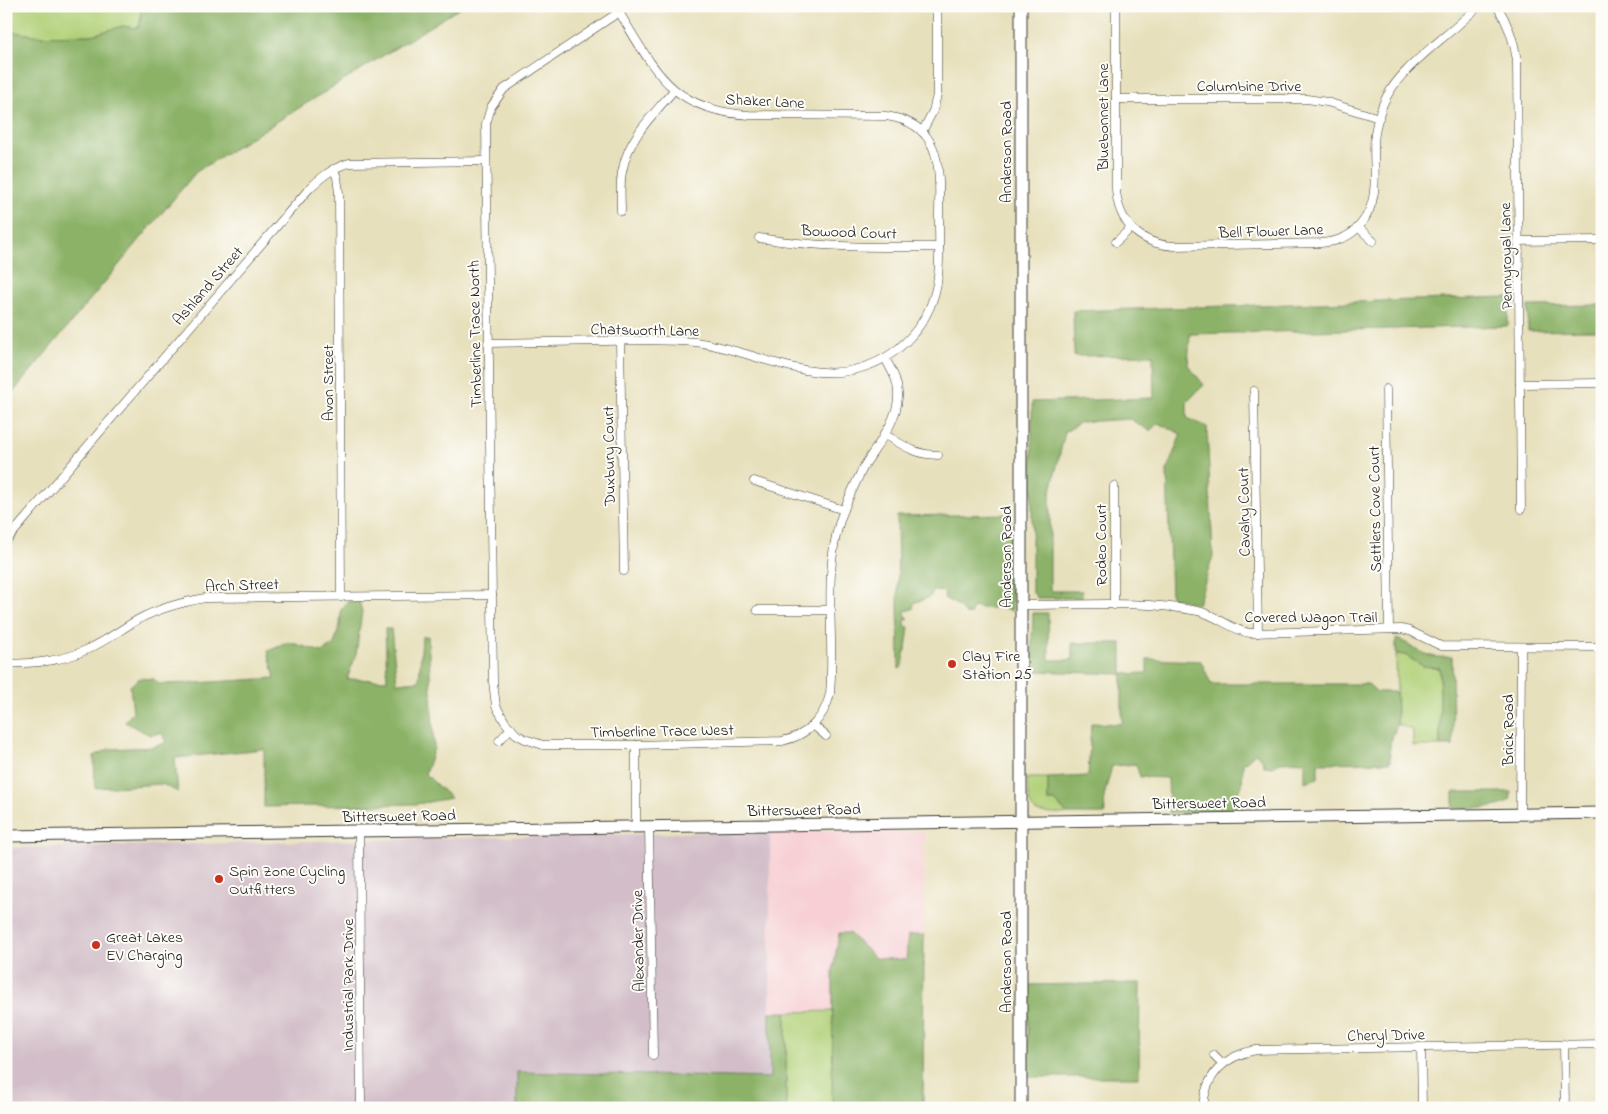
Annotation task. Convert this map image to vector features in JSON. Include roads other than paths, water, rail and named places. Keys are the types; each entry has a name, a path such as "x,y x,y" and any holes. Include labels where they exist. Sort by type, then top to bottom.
{"street":[{"name":"Timberline Trace North","path":"511,728 500,714 494,697 486,160 488,117 491,107 501,93 510,85 628,6"},
{"path":"922,132 933,111 937,95 937,6"},
{"name":"Anderson Road","path":"1021,6 1021,1108"},
{"name":"Bluebonnet Lane","path":"1116,6 1117,199 1119,208 1130,226"},
{"name":"Bell Flower Lane","path":"1130,226 1145,239 1174,246 1321,243 1339,240 1347,236 1358,227 1370,212 1374,199 1375,139 1379,118 1387,96 1401,76 1412,65 1479,6"},
{"name":"Pennyroyal Lane","path":"1497,6 1513,38 1517,60 1521,509"},
{"name":"Shaker Lane","path":"619,12 651,64 674,90 711,110 731,114 886,116 902,120 922,132"},
{"path":"621,211 620,184 622,169 629,150 640,130 674,90"},
{"name":"Columbine Drive","path":"1116,99 1307,99 1326,102 1379,118"},
{"name":"Chatsworth Lane","path":"488,343 674,340 731,349 806,371 825,373 865,368 886,358 912,336 926,316 938,278 938,159 931,142 922,132"},
{"name":"Ashland Street","path":"6,541 319,179 340,166 358,162 486,160"},
{"name":"Avon Street","path":"333,170 337,177 340,193 342,597"},
{"path":"1116,242 1130,226"},
{"path":"1358,227 1373,241"},
{"name":"Bowood Court","path":"759,238 828,246 939,247"},
{"path":"1518,241 1602,240"},
{"name":"Duxbury Court","path":"620,340 624,571"},
{"path":"826,736 813,725 824,711 830,694 830,585 834,549 844,510 863,468 894,416 898,397 896,378 886,358"},
{"path":"1520,384 1602,383"},
{"name":"Settlers Cove Court","path":"1386,389 1390,629"},
{"name":"Cavalry Court","path":"1254,391 1258,633"},
{"path":"884,434 917,452 925,455 938,455"},
{"path":"754,481 844,510"},
{"name":"Rodeo Court","path":"1114,486 1114,605"},
{"name":"Arch Street","path":"6,664 45,662 69,657 93,647 157,611 206,598 492,595"},
{"name":"Covered Wagon Trail","path":"1022,605 1158,605 1200,612 1217,618 1237,630 1258,633 1401,629 1410,631 1441,646 1602,647"},
{"path":"757,610 831,610"},
{"name":"Brick Road","path":"1520,814 1521,646"},
{"name":"Timberline Trace West","path":"511,728 525,739 543,745 782,741 803,734 813,725"},
{"path":"499,741 511,728"},
{"path":"636,744 636,827"},
{"name":"Bittersweet Road","path":"6,836 1602,813"},
{"name":"Alexander Drive","path":"649,827 653,1055"},
{"name":"Industrial Park Drive","path":"359,831 361,1108"},
{"path":"1564,1044 1565,1108"},
{"name":"Cheryl Drive","path":"1203,1108 1204,1094 1212,1076 1223,1064 1236,1056 1256,1050 1602,1044"},
{"path":"1422,1047 1422,1108"},
{"path":"1214,1055 1223,1064"}],"place":[{"name":"Clay Fire Station 25","path":"952,664"},
{"name":"Spin Zone Cycling Outfitters","path":"219,879"},
{"name":"Great Lakes EV Charging","path":"96,945"}]}
